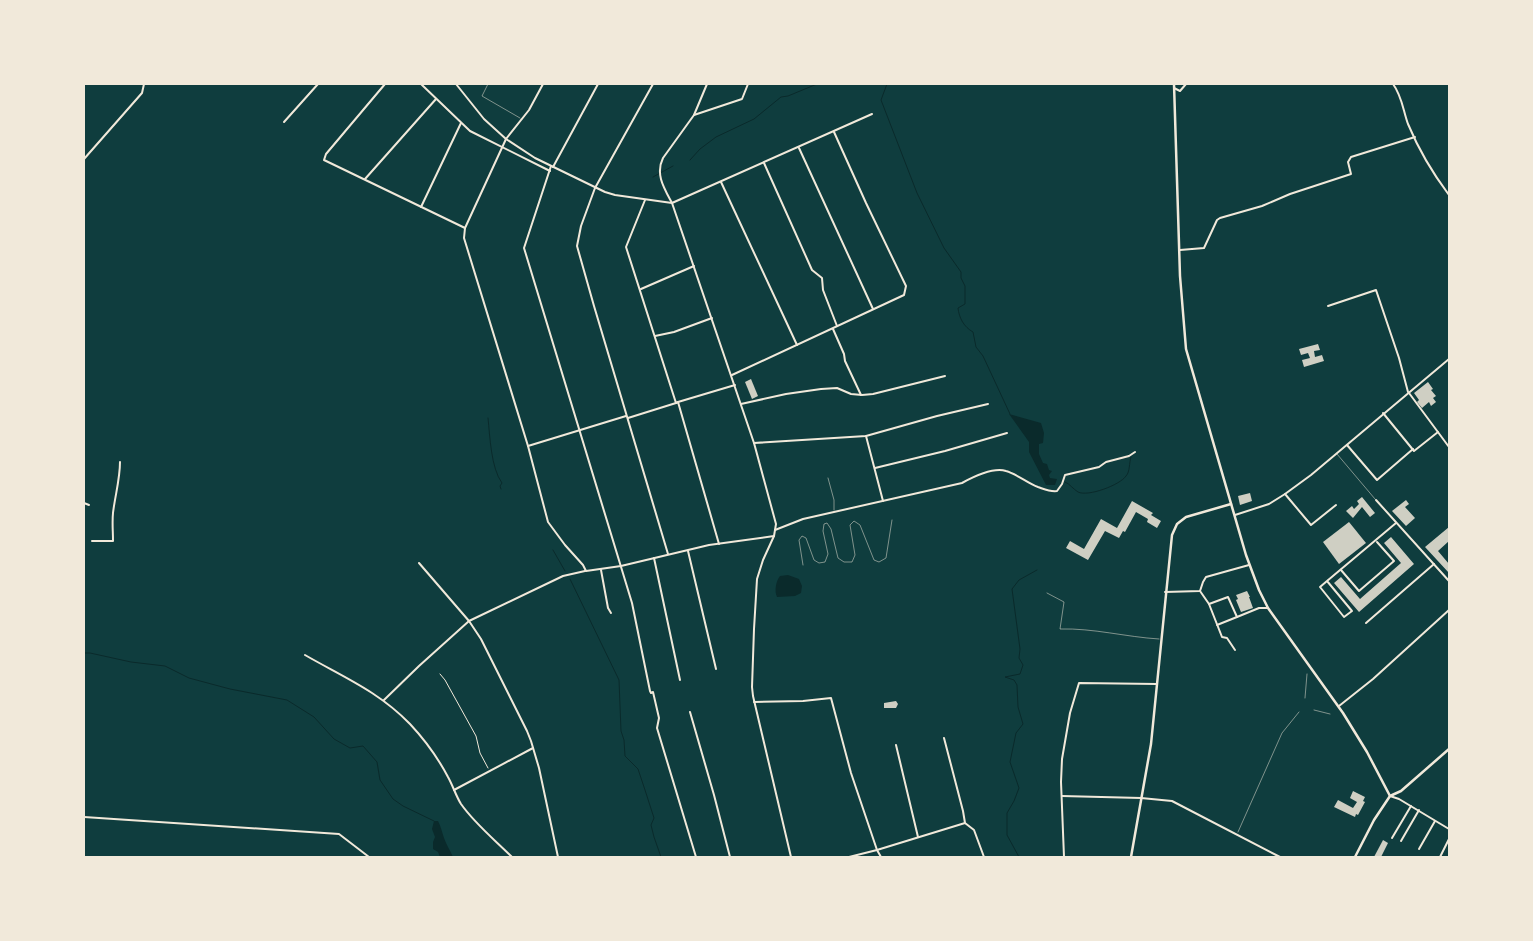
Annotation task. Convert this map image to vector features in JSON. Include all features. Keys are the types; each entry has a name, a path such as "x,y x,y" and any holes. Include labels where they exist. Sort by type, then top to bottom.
{"main road":[{"path":"1174,84 1182,310 1186,349 1249,565 1268,608 1339,706 1367,752 1390,796"},
{"path":"1131,857 1151,744 1171,539 1177,524 1189,516 1231,504"},
{"path":"1355,857 1374,820 1390,796 1401,790 1449,749"}],"street":[{"path":"84,160 142,93 144,84"},
{"path":"284,122 318,84"},
{"path":"385,84 326,154 324,160 465,228"},
{"path":"421,84 470,131 550,171"},
{"path":"456,84 484,119 506,139 535,158 595,188 615,195 672,203 872,114"},
{"path":"543,84 529,110 506,139 465,228 464,238 528,446 548,522 586,571"},
{"path":"598,84 550,171 524,248 632,603 650,691 651,693 653,692 660,718 657,728 696,857"},
{"path":"653,84 595,188 581,226 577,246 668,554"},
{"path":"707,84 694,115 663,158 660,165 660,173 732,375 754,442 776,524 774,536 757,579 752,687 790,857"},
{"path":"694,115 742,99 748,84"},
{"path":"1174,97 1186,84"},
{"path":"1393,84 1398,92 1408,124 1449,195"},
{"path":"1174,88 1180,91"},
{"path":"365,179 436,99"},
{"path":"421,207 461,122"},
{"path":"732,375 904,296 906,286 834,132"},
{"path":"1180,250 1204,248 1217,220 1220,218 1262,206 1290,194 1351,174 1348,162 1351,157 1415,137"},
{"path":"799,148 873,310"},
{"path":"764,163 812,270 822,278 824,290 837,326"},
{"path":"721,182 797,345"},
{"path":"645,200 626,247 677,402 719,544"},
{"path":"640,289 694,266"},
{"path":"1328,306 1376,290 1400,358 1408,392 1449,447"},
{"path":"655,336 674,332 712,318"},
{"path":"833,329 844,354 845,361 862,395"},
{"path":"1234,515 1269,504 1285,494 1449,359"},
{"path":"741,404 821,388 837,388 851,394 873,394 944,376"},
{"path":"528,446 735,385"},
{"path":"754,442 866,436 988,404"},
{"path":"1383,413 1412,449"},
{"path":"1347,444 1377,480 1412,449 1414,451 1438,432"},
{"path":"875,468 945,451 1007,433"},
{"path":"866,436 883,501"},
{"path":"775,530 803,519 962,483 976,474 1001,470 1008,471 1032,484 1053,492 1057,491 1062,484 1065,475 1099,467 1106,462 1129,456 1135,452"},
{"path":"92,541 113,540 113,514 120,475 120,462"},
{"path":"1285,494 1311,525 1336,504"},
{"path":"1376,500 1449,581"},
{"path":"84,503 89,505"},
{"path":"1327,581 1352,611 1344,618 1320,587 1327,581 1341,570 1376,541 1396,523"},
{"path":"384,700 469,621 563,576 621,566 719,544 774,536"},
{"path":"1341,570 1359,591 1394,561 1376,541"},
{"path":"688,550 716,669"},
{"path":"654,558 680,680"},
{"path":"419,563 469,621 481,639 534,748 558,857"},
{"path":"1366,623 1434,564"},
{"path":"1200,591 1206,577 1249,565"},
{"path":"601,569 608,608 611,613"},
{"path":"1165,592 1200,591"},
{"path":"1200,591 1209,604 1222,638 1227,638 1235,650"},
{"path":"1209,604 1228,596 1237,617"},
{"path":"1217,625 1259,608 1268,608"},
{"path":"1339,706 1449,610"},
{"path":"305,655 353,680 384,700 410,724 430,747 449,778 461,804 512,857"},
{"path":"440,674 476,736 480,753 488,768"},
{"path":"1064,857 1061,782 1063,751 1078,682 1157,684"},
{"path":"754,702 803,701 831,698 851,773 881,857"},
{"path":"690,712 730,857"},
{"path":"944,738 965,823 974,830 984,857"},
{"path":"896,745 918,837"},
{"path":"454,790 534,748"},
{"path":"1062,796 1141,798 1172,801 1280,857"},
{"path":"1390,796 1400,799 1449,829"},
{"path":"1392,838 1411,806"},
{"path":"1400,841 1419,810"},
{"path":"84,817 339,834 369,857"},
{"path":"1419,849 1435,820"},
{"path":"849,857 965,823"},
{"path":"1440,857 1449,839"}],"lane":[{"path":"488,84 482,96 522,119"},
{"path":"1337,453 1376,500"},
{"path":"828,478 834,500 834,511"},
{"path":"1047,593 1064,602 1060,629 1076,629 1161,640"}],"path":[{"path":"803,565 799,540 802,536 806,538 814,560 819,563 825,562 828,554 824,524 827,523 831,529 838,558 844,562 852,562 855,554 850,526 854,521 860,525 874,560 879,562 886,558 892,520"},
{"path":"1305,698 1307,674"},
{"path":"1314,710 1330,714"},
{"path":"1237,835 1282,732 1299,712"}],"water":[{"path":"1009,414 1041,423 1044,433 1043,443 1039,444 1039,454 1043,463 1047,464 1049,470 1052,471 1049,475 1050,478 1057,479 1055,485 1046,485 1029,452 1029,442"},
{"path":"788,575 799,579 802,586 801,593 795,596 777,597 776,589 780,576"},
{"path":"434,821 438,821 453,857 440,857 438,852 433,849 435,837 432,829"}],"building":[{"path":"1318,344 1320,350 1314,351 1315,357 1322,355 1324,361 1304,367 1302,360 1310,358 1308,353 1301,355 1299,349"},
{"path":"751,379 758,396 752,399 745,382"},
{"path":"1428,382 1436,396 1433,398 1436,402 1431,406 1429,402 1422,408 1417,402 1419,400 1414,393"},
{"path":"1250,493 1252,501 1240,505 1238,496"},
{"path":"1362,497 1375,513 1370,517 1362,507 1353,518 1346,511 1352,506 1354,509 1359,504 1357,501"},
{"path":"1406,500 1409,504 1405,507 1415,518 1406,526 1392,511"},
{"path":"1132,501 1153,513 1151,515 1161,521 1157,528 1147,522 1148,519 1136,512 1125,532 1123,531 1119,538 1105,531 1088,560 1066,548 1070,541 1084,549 1101,519 1117,528"},
{"path":"1349,522 1366,543 1339,564 1323,542"},
{"path":"1449,527 1449,541 1438,551 1449,564 1449,573 1425,547"},
{"path":"1391,537 1414,564 1359,612 1334,583 1341,577 1360,599 1401,563 1384,543"},
{"path":"1247,591 1253,608 1241,612 1236,595"},
{"path":"896,701 898,704 896,708 884,708 884,703"},
{"path":"1353,791 1365,797 1363,801 1365,802 1355,817 1334,807 1338,800 1353,808 1357,802 1350,798"},
{"path":"1383,840 1388,843 1381,857 1374,857"}],"waterway":[{"path":"690,160 700,149 716,137 754,119 781,97 817,84"},
{"path":"887,84 881,100 917,193 944,248 961,272 961,278 965,286 965,304 958,308 962,322 973,332 976,347 983,356 1010,414"},
{"path":"653,177 673,166"},
{"path":"488,418 495,469 502,483 501,489"},
{"path":"1065,482 1078,492 1083,493 1104,489 1126,476 1131,457"},
{"path":"553,550 565,571"},
{"path":"1019,857 1007,835 1007,813 1019,788 1010,762 1016,733 1023,724 1018,707 1017,685 1014,680 1005,677 1020,674 1023,665 1019,658 1020,649 1012,589 1019,580 1037,570"},
{"path":"570,579 619,680 621,731 624,740 625,756 638,769 654,818 651,825 661,857"},
{"path":"84,653 165,666 189,678 230,689 287,700 314,717 334,739 350,748 363,746 377,762 380,780 393,799 434,821"}]}
